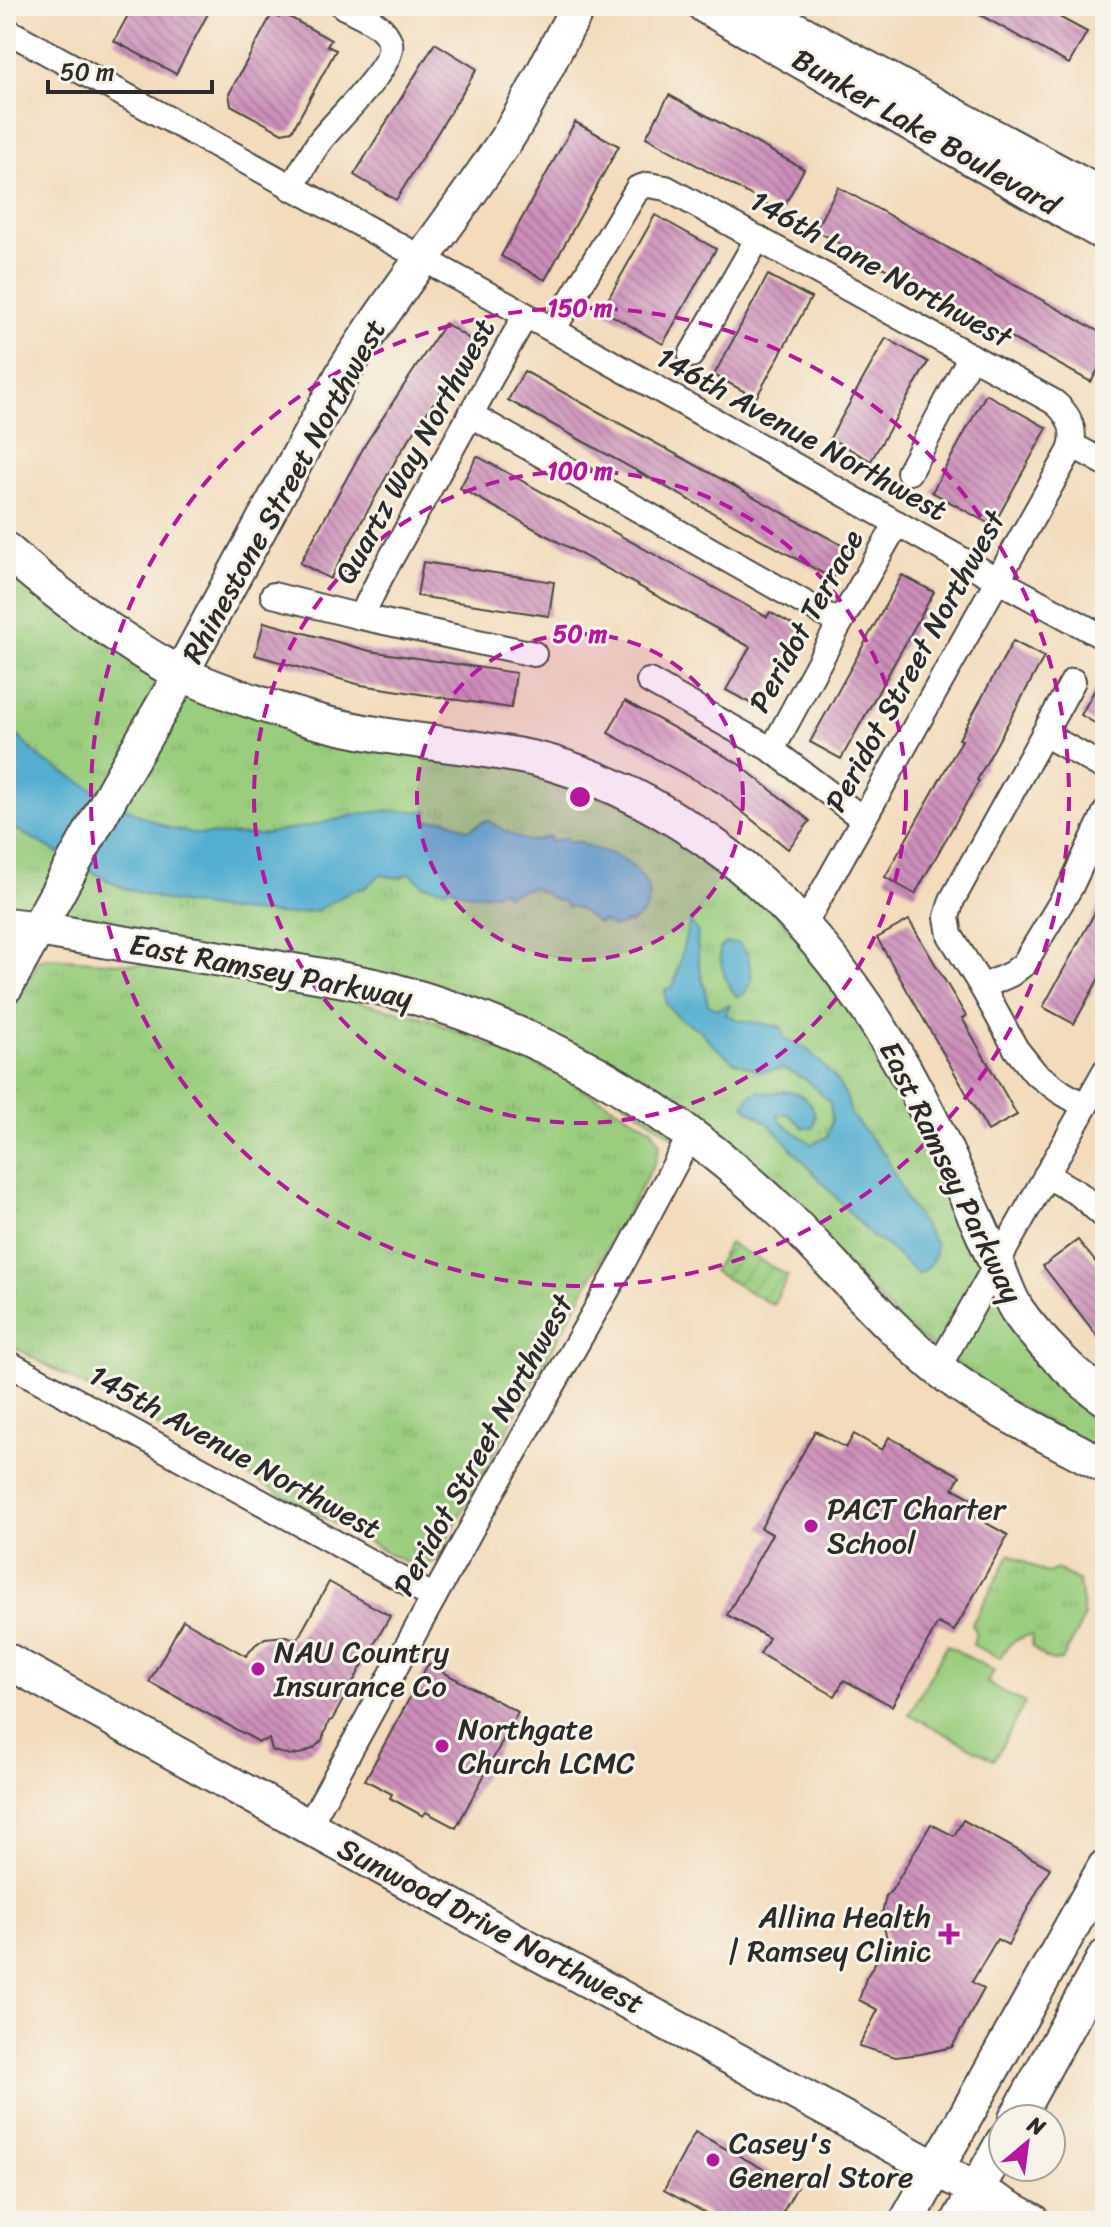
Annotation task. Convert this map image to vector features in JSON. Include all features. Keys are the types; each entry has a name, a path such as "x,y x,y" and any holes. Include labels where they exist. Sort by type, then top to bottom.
{"street":[{"path":"291,188 320,140 363,93 389,57 390,43 380,26 343,6"},
{"name":"Rhinestone Street Northwest","path":"6,986 22,927 63,884 181,674 345,370 510,133 579,6"},
{"name":"Bunker Lake Boulevard","path":"705,6 1105,234"},
{"name":"Bunker Lake Boulevard","path":"752,6 1105,197"},
{"name":"146th Avenue Northwest","path":"6,30 1105,638"},
{"name":"146th Lane Northwest","path":"553,330 638,188 648,185 666,188 1054,402 1064,410 1072,435 1105,463"},
{"path":"691,355 758,238"},
{"name":"Quartz Way Northwest","path":"361,617 525,316"},
{"path":"909,472 971,356"},
{"path":"471,415 840,623"},
{"name":"Peridot Street Northwest","path":"804,925 998,580 1072,435"},
{"name":"Peridot Terrace","path":"772,750 897,523"},
{"name":"East Ramsey Parkway","path":"6,550 83,614 181,674 314,721 549,763 599,780 693,830 767,888 804,925 877,1024 908,1073 937,1132 1016,1308 1068,1367 1105,1398"},
{"path":"273,595 534,654"},
{"path":"649,681 772,750 863,819"},
{"path":"1073,681 952,900 947,917 950,935 1016,1049 1035,1073 1085,1106"},
{"path":"1044,734 1105,768"},
{"path":"982,987 1011,974 1024,964 1071,886 1105,813"},
{"name":"East Ramsey Parkway","path":"22,927 327,976 389,990 447,1007 543,1047 653,1108 735,1170 781,1211 894,1330 938,1368 986,1401 1105,1466"},
{"path":"938,1368 1105,1071"},
{"name":"Peridot Street Northwest","path":"308,1827 690,1136"},
{"path":"1046,1175 1079,1194 1105,1217"},
{"name":"145th Avenue Northwest","path":"6,1362 434,1597"},
{"name":"Sunwood Drive Northwest","path":"6,1660 1033,2221"},
{"path":"907,2221 1105,1867"},
{"path":"1025,2103 1105,1957"},
{"path":"959,2221 987,2170"}],"green space":[{"path":"6,566 118,649 525,768 646,814 763,897 854,1008 980,1251 1105,1408 1105,1454 1007,1400 907,1328 829,1248 528,1033 6,915"},
{"path":"50,958 175,967 303,989 426,1018 559,1075 652,1129 660,1144 656,1160 435,1561 424,1566 407,1563 6,1343 6,1020 39,960"},
{"path":"729,1243 788,1276 773,1305 713,1271"},
{"path":"1010,1554 1043,1572 1057,1569 1079,1581 1084,1618 1063,1659 1054,1661 1043,1656 1032,1646 1032,1635 1013,1642 1000,1658 973,1645 976,1631 972,1624"},
{"path":"947,1645 994,1671 987,1683 1025,1703 994,1760 909,1714"}],"water":[{"path":"6,724 40,758 137,814 169,828 197,834 259,835 382,811 428,811 426,821 446,819 468,830 487,820 526,841 550,836 550,842 565,838 622,860 633,867 647,885 647,905 641,915 629,924 625,922 613,927 602,921 598,923 577,908 566,906 564,902 533,887 506,895 502,890 489,894 469,894 450,887 444,889 423,885 410,873 399,878 380,875 365,888 354,890 318,910 289,915 224,910 168,901 120,887 6,824"},
{"path":"690,922 698,932 699,960 708,1004 716,1009 730,1005 725,1014 739,1020 781,1027 785,1039 806,1048 835,1078 847,1098 851,1115 886,1156 906,1200 936,1244 932,1262 922,1272 918,1274 886,1245 872,1237 772,1127 744,1106 749,1097 758,1091 798,1094 811,1105 815,1116 813,1128 804,1128 788,1114 777,1114 782,1123 812,1144 827,1137 832,1120 830,1103 807,1080 784,1069 760,1071 733,1061 666,1004 665,989 673,987"},
{"path":"726,943 738,943 748,955 752,980 745,993 737,997 721,961 720,948"}],"building":[{"path":"133,6 212,6 176,74 114,41"},
{"path":"964,6 1039,6 1087,32 1069,64"},
{"path":"282,13 331,40 327,46 336,50 292,131 282,133 231,105 229,94 272,14 279,18"},
{"path":"435,43 477,69 396,200 354,175"},
{"path":"669,95 804,169 781,212 646,137"},
{"path":"575,122 619,146 545,280 501,256"},
{"path":"838,187 1105,335 1105,357 1091,382 815,230"},
{"path":"655,215 716,249 663,344 602,310"},
{"path":"768,275 811,298 756,398 714,375"},
{"path":"445,323 474,342 398,456 330,579 300,563 366,443"},
{"path":"886,338 928,362 871,461 830,438"},
{"path":"524,371 849,549 833,579 508,400"},
{"path":"986,394 1047,428 993,526 932,492"},
{"path":"477,456 767,617 770,612 800,629 757,707 726,690 750,647 460,488"},
{"path":"423,562 554,582 549,616 417,596"},
{"path":"902,575 934,592 841,759 810,742"},
{"path":"264,622 370,651 516,673 511,708 361,685 255,655"},
{"path":"1013,641 1044,657 915,894 885,877"},
{"path":"1105,671 1105,729 1081,715"},
{"path":"625,701 736,762 810,821 788,849 719,793 608,733"},
{"path":"1105,894 1105,967 1074,1024 1043,1007"},
{"path":"909,920 966,1016 962,1018 1017,1115 988,1131 877,938"},
{"path":"1078,1240 1105,1274 1105,1346 1043,1266"},
{"path":"815,1431 846,1448 854,1434 882,1450 889,1437 960,1476 953,1488 982,1504 975,1517 1008,1535 954,1631 938,1623 892,1706 844,1680 835,1696 760,1654 769,1638 727,1615 772,1534 761,1528"},
{"name":"NAU Country Insurance Co","path":"329,1582 390,1616 329,1721 322,1740 314,1748 291,1755 272,1751 269,1739 259,1742 149,1682 183,1620 246,1656 265,1638 286,1636 297,1640"},
{"name":"Northgate Church LCMC","path":"428,1664 518,1712 456,1828 426,1812 423,1816 365,1780"},
{"name":"Allina Health | Ramsey Clinic","path":"963,1820 1050,1868 1008,1945 997,1939 972,1982 984,1989 952,2047 896,2057 859,2046 878,2010 859,2000 866,1978 888,1941 881,1918 886,1896 931,1824 954,1836"},
{"name":"Casey's General Store","path":"695,2132 797,2187 778,2221 720,2221 664,2190"}],"place":[{"name":"PACT Charter School","path":"811,1526"},
{"name":"NAU Country Insurance Co","path":"258,1669"},
{"name":"Northgate Church LCMC","path":"442,1746"},
{"name":"Allina Health | Ramsey Clinic","path":"949,1934"},
{"name":"Casey's General Store","path":"713,2160"}]}
